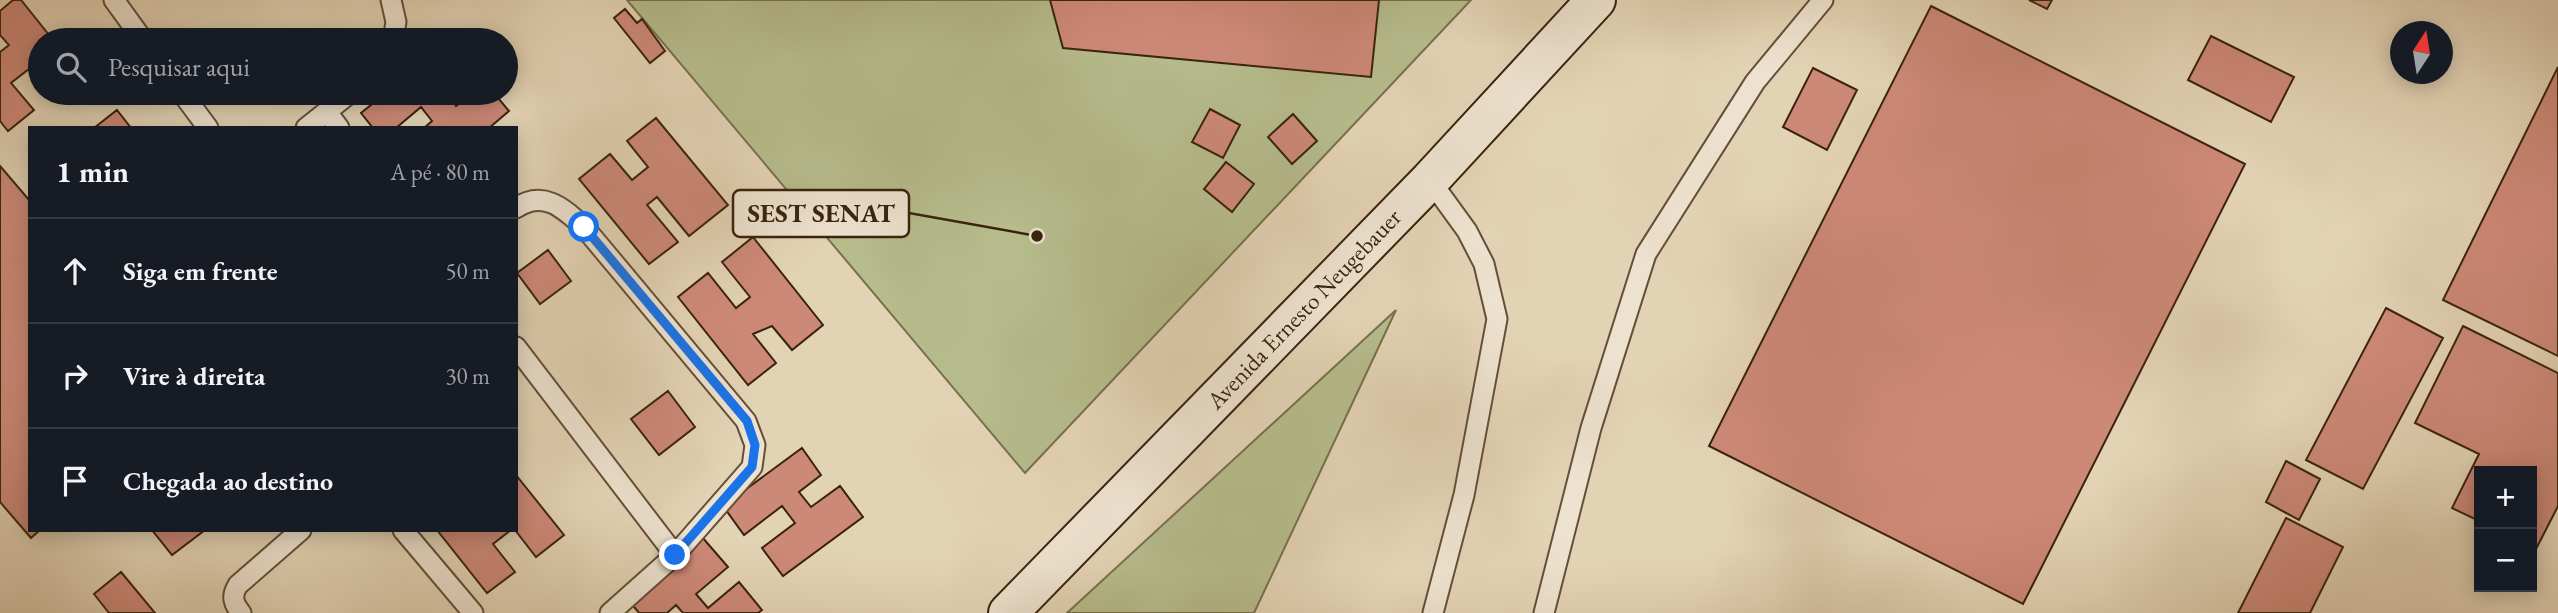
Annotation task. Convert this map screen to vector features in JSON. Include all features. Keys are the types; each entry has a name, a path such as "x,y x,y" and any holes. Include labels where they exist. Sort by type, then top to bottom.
{"main road":[{"name":"Avenida Ernesto Neugebauer","path":"1008,613 1430,180 1596,0"}],"lane":[{"path":"114,0 134,28"},
{"path":"391,0 395,28"},
{"path":"1544,613 1591,428 1646,254 1755,82 1823,0"},
{"path":"191,105 207,126"},
{"path":"313,126 333,120 342,105"},
{"path":"1430,180 1467,231 1484,264 1497,319 1464,495 1433,613"},
{"path":"518,206 524,202 544,199 561,206 576,220 747,421 755,445 752,467 675,555 610,613"},
{"path":"518,349 675,555"},
{"path":"242,613 233,600 233,592 299,532"},
{"path":"405,532 473,613"}],"green space":[{"path":"627,0 1471,0 1025,473"},
{"path":"1396,310 1254,613 1067,613"}],"building":[{"path":"13,0 21,0 43,28 28,28 28,70 11,83 34,110 8,131 0,121 0,52 9,45 0,35 0,11"},
{"path":"1050,0 1379,0 1371,77 1063,48"},
{"path":"2029,0 2052,0 2047,9"},
{"path":"1931,6 2245,164 2023,604 1709,446"},
{"path":"625,9 637,23 642,19 665,51 650,63 614,18"},
{"path":"2211,36 2294,77 2271,122 2188,80"},
{"path":"2558,67 2558,356 2443,300"},
{"path":"1813,68 1857,90 1827,150 1783,127"},
{"path":"371,105 504,105 509,111 491,126 426,126 432,121 421,107 398,126 371,126 361,113"},
{"path":"1210,109 1240,125 1223,158 1192,142"},
{"path":"117,110 129,126 97,126"},
{"path":"1293,114 1317,141 1292,164 1268,137"},
{"path":"656,118 728,205 689,236 657,197 647,205 678,242 649,264 579,179 610,154 632,180 648,167 627,141"},
{"path":"1226,162 1254,184 1232,212 1204,189"},
{"path":"0,166 28,199 28,532 38,532 31,538 0,502"},
{"path":"753,237 823,325 792,350 772,326 753,334 776,363 748,385 678,297 708,273 736,308 750,297 722,262"},
{"path":"548,250 571,281 540,304 518,272"},
{"path":"2386,308 2443,338 2363,489 2306,460"},
{"path":"2463,326 2558,373 2558,506 2537,547 2537,466 2474,466 2474,519 2452,508 2479,454 2415,423"},
{"path":"668,391 695,427 659,455 631,419"},
{"path":"802,448 821,475 799,492 811,507 840,486 863,517 783,576 762,548 795,523 782,506 744,535 723,506"},
{"path":"2286,461 2320,479 2299,520 2266,502"},
{"path":"518,478 564,535 536,557 517,532"},
{"path":"2286,518 2343,547 2310,613 2238,613"},
{"path":"154,532 202,532 172,555"},
{"path":"439,532 508,532 493,544 515,572 487,593"},
{"path":"702,537 728,567 696,594 708,608 739,582 762,610 758,613 683,613 676,605 667,613 639,613 630,602"},
{"path":"121,572 155,613 109,613 94,594"}],"place":[{"name":"SEST SENAT","path":"1037,236"}],"route":[{"path":"584,227 747,421 755,445 752,467 675,555"}]}
